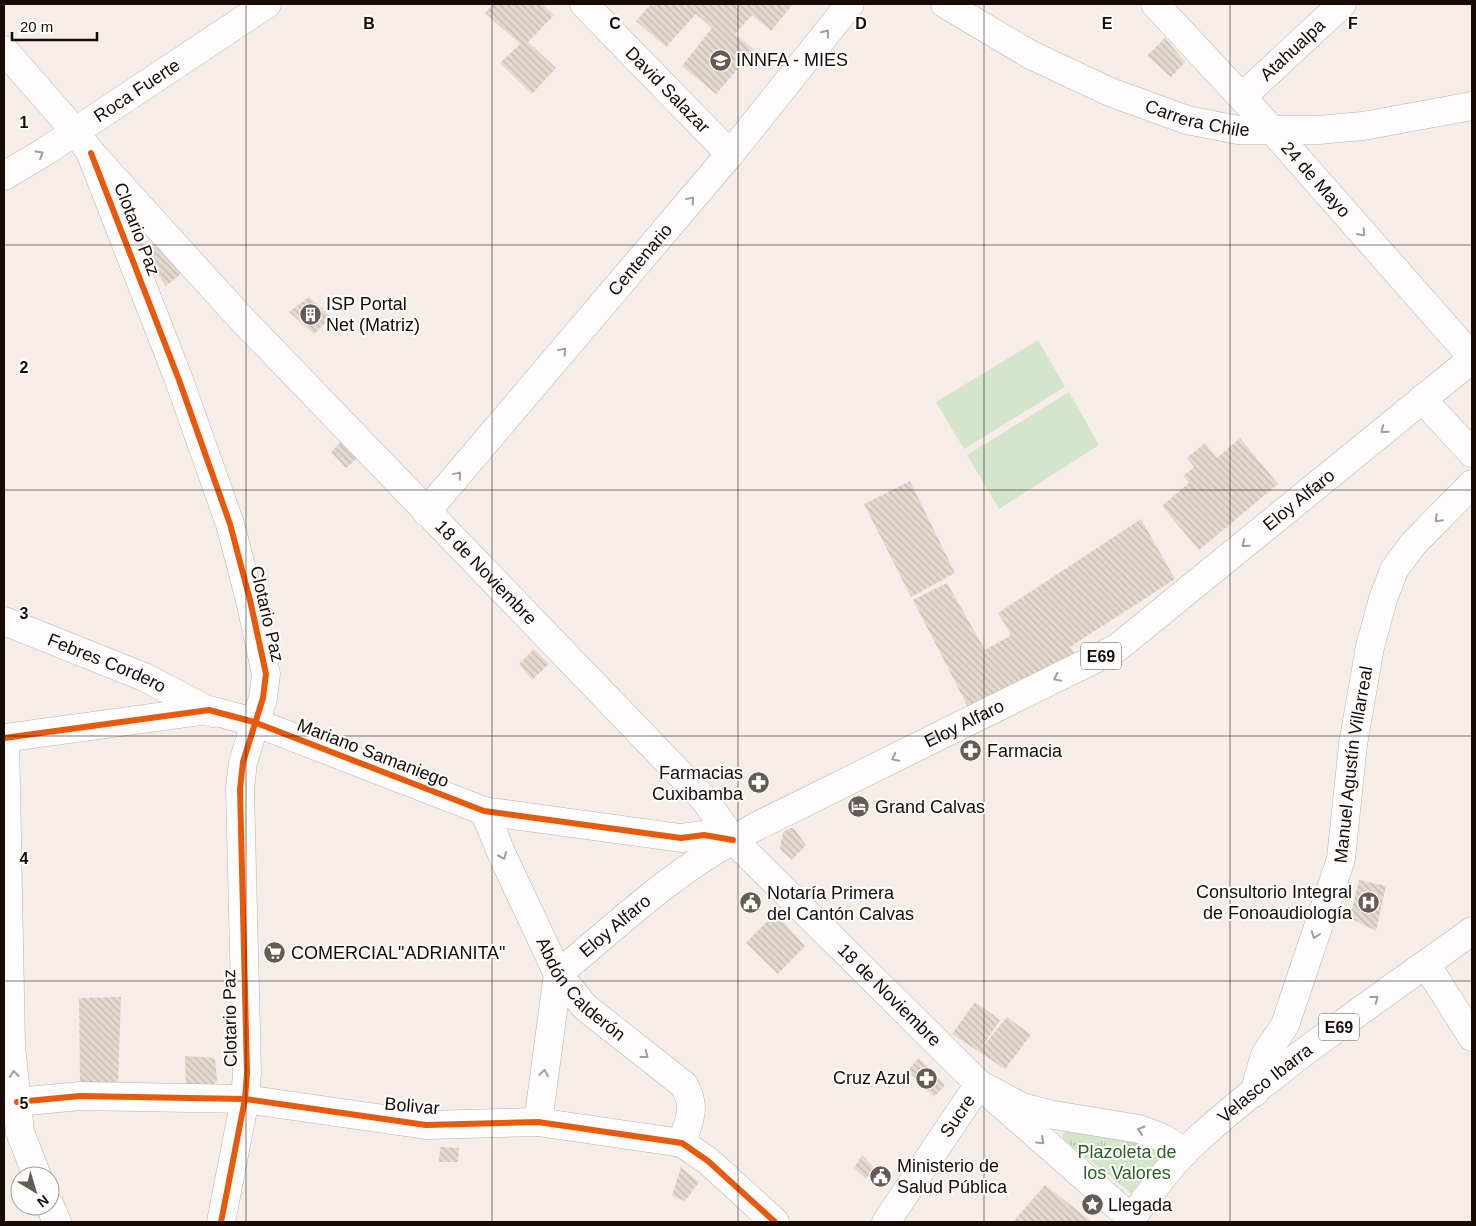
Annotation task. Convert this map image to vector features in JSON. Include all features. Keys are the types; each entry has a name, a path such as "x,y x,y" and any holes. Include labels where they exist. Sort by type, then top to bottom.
{"street":[{"name":"Roca Fuerte","path":"4,176 267,4"},
{"name":"David Salazar","path":"584,4 730,154"},
{"name":"Centenario","path":"426,512 730,154 850,4"},
{"name":"Carrera Chile","path":"944,4 1031,55 1110,92 1187,120 1238,130 1318,130 1363,126 1472,106"},
{"name":"24 de Mayo","path":"1155,4 1273,131 1472,358"},
{"name":"Atahualpa","path":"1242,98 1342,4"},
{"name":"18 de Noviembre","path":"4,50 74,130 91,153 238,315 705,800 733,840 978,1084 1129,1220"},
{"name":"Clotario Paz","path":"91,153 179,380 230,524 265,665 263,698 242,762 240,789 245,1099 221,1222"},
{"name":"Eloy Alfaro","path":"558,974 672,881 712,851 754,827 1118,648 1472,358"},
{"path":"1422,399 1472,453"},
{"name":"Manuel Agustín Villarreal","path":"1254,1093 1265,1054 1285,1025 1340,859 1352,744 1370,647 1383,599 1394,570 1412,544 1472,484"},
{"name":"Febres Cordero","path":"4,621 144,677 209,710"},
{"path":"131,722 150,713 158,702 154,688 144,677"},
{"name":"Mariano Samaniego","path":"4,738 209,710 254,722 484,811 681,838 704,835 733,840"},
{"path":"209,710 230,726 237,737 242,762"},
{"path":"4,738 8,1047 17,1102 12,1135 31,1166"},
{"name":"Abdón Calderón","path":"484,811 502,857 558,974 585,1007 684,1086 692,1099 691,1113 682,1143"},
{"path":"663,835 677,848 679,856 678,868 672,881"},
{"name":"Velasco Ibarra","path":"1129,1220 1184,1153 1254,1093 1396,983 1472,931"},
{"path":"1426,964 1472,1037"},
{"path":"538,1122 558,974"},
{"name":"18 de Noviembre","path":"978,1084 1022,1107 1048,1114 1140,1128 1163,1138 1184,1153"},
{"name":"Sucre","path":"886,1222 978,1084"},
{"name":"Bolivar","path":"17,1102 80,1096 245,1099 426,1125 538,1122 682,1143 708,1160 775,1222"}],"green space":[{"path":"1038,340 1065,387 964,449 936,402"},
{"path":"1069,392 1099,445 999,509 967,455"},
{"name":"Plazoleta de los Valores","path":"1075,1129 1152,1146 1159,1155 1157,1161 1131,1193 1063,1139 1063,1133"}],"building":[{"path":"493,4 542,4 554,15 528,42 556,68 532,94 500,63 520,44 485,13"},
{"path":"651,4 793,4 771,31 752,15 735,34 754,50 716,94 682,66 712,28 696,14 666,47 636,21"},
{"path":"1165,38 1185,62 1171,77 1147,56"},
{"path":"150,245 161,249 181,274 166,286 142,251"},
{"name":"ISP Portal Net (Matriz)","path":"309,297 331,317 314,334 289,312"},
{"path":"346,437 362,454 346,468 331,452"},
{"path":"1240,438 1278,484 1199,550 1162,506 1189,483 1183,476 1194,467 1187,458 1205,443 1217,458"},
{"path":"910,481 955,573 911,597 864,504"},
{"path":"1141,519 1175,579 1070,647 1074,653 968,707 913,600 947,583 985,650 1011,635 998,613"},
{"path":"534,649 549,664 532,680 519,664"},
{"name":"Farmacias Cuxibamba","path":"760,778 764,786 759,788 754,781"},
{"path":"793,827 806,845 792,860 780,849 783,832"},
{"name":"Consultorio Integral de Fonoaudiología","path":"1359,880 1386,886 1376,931 1350,918"},
{"path":"775,913 805,946 778,974 746,943"},
{"path":"121,997 118,1082 80,1082 79,998"},
{"path":"975,1002 1000,1020 980,1050 1007,1017 1031,1035 1005,1069 952,1034"},
{"path":"185,1056 215,1058 217,1081 205,1092 186,1091"},
{"name":"Cruz Azul","path":"919,1058 945,1085 934,1097 907,1071"},
{"path":"440,1147 459,1148 458,1162 439,1162"},
{"path":"862,1155 874,1168 866,1179 854,1168"},
{"path":"681,1167 699,1182 685,1201 672,1196"},
{"path":"1045,1185 1092,1222 1013,1222"}],"cycle path":[{"path":"91,153 179,380 230,524 250,600 266,674 263,698 243,762 240,789 247,1073 245,1099 221,1222"},
{"path":"4,738 209,710 254,722 484,811 681,838 704,835 733,840"},
{"path":"17,1102 80,1096 245,1099 426,1125 538,1122 682,1143 708,1161 775,1222"}],"place":[{"name":"INNFA - MIES","path":"720,60"},
{"name":"ISP Portal Net (Matriz)","path":"310,314"},
{"name":"Farmacia","path":"971,751"},
{"name":"Farmacias Cuxibamba","path":"759,783"},
{"name":"Grand Calvas","path":"859,807"},
{"name":"Consultorio Integral de Fonoaudiología","path":"1368,902"},
{"name":"Notaría Primera del Cantón Calvas","path":"751,903"},
{"name":"COMERCIAL\"ADRIANITA\"","path":"275,953"},
{"name":"Cruz Azul","path":"926,1078"},
{"name":"Ministerio de Salud Pública","path":"881,1176"},
{"name":"Llegada","path":"1092,1205"}]}
